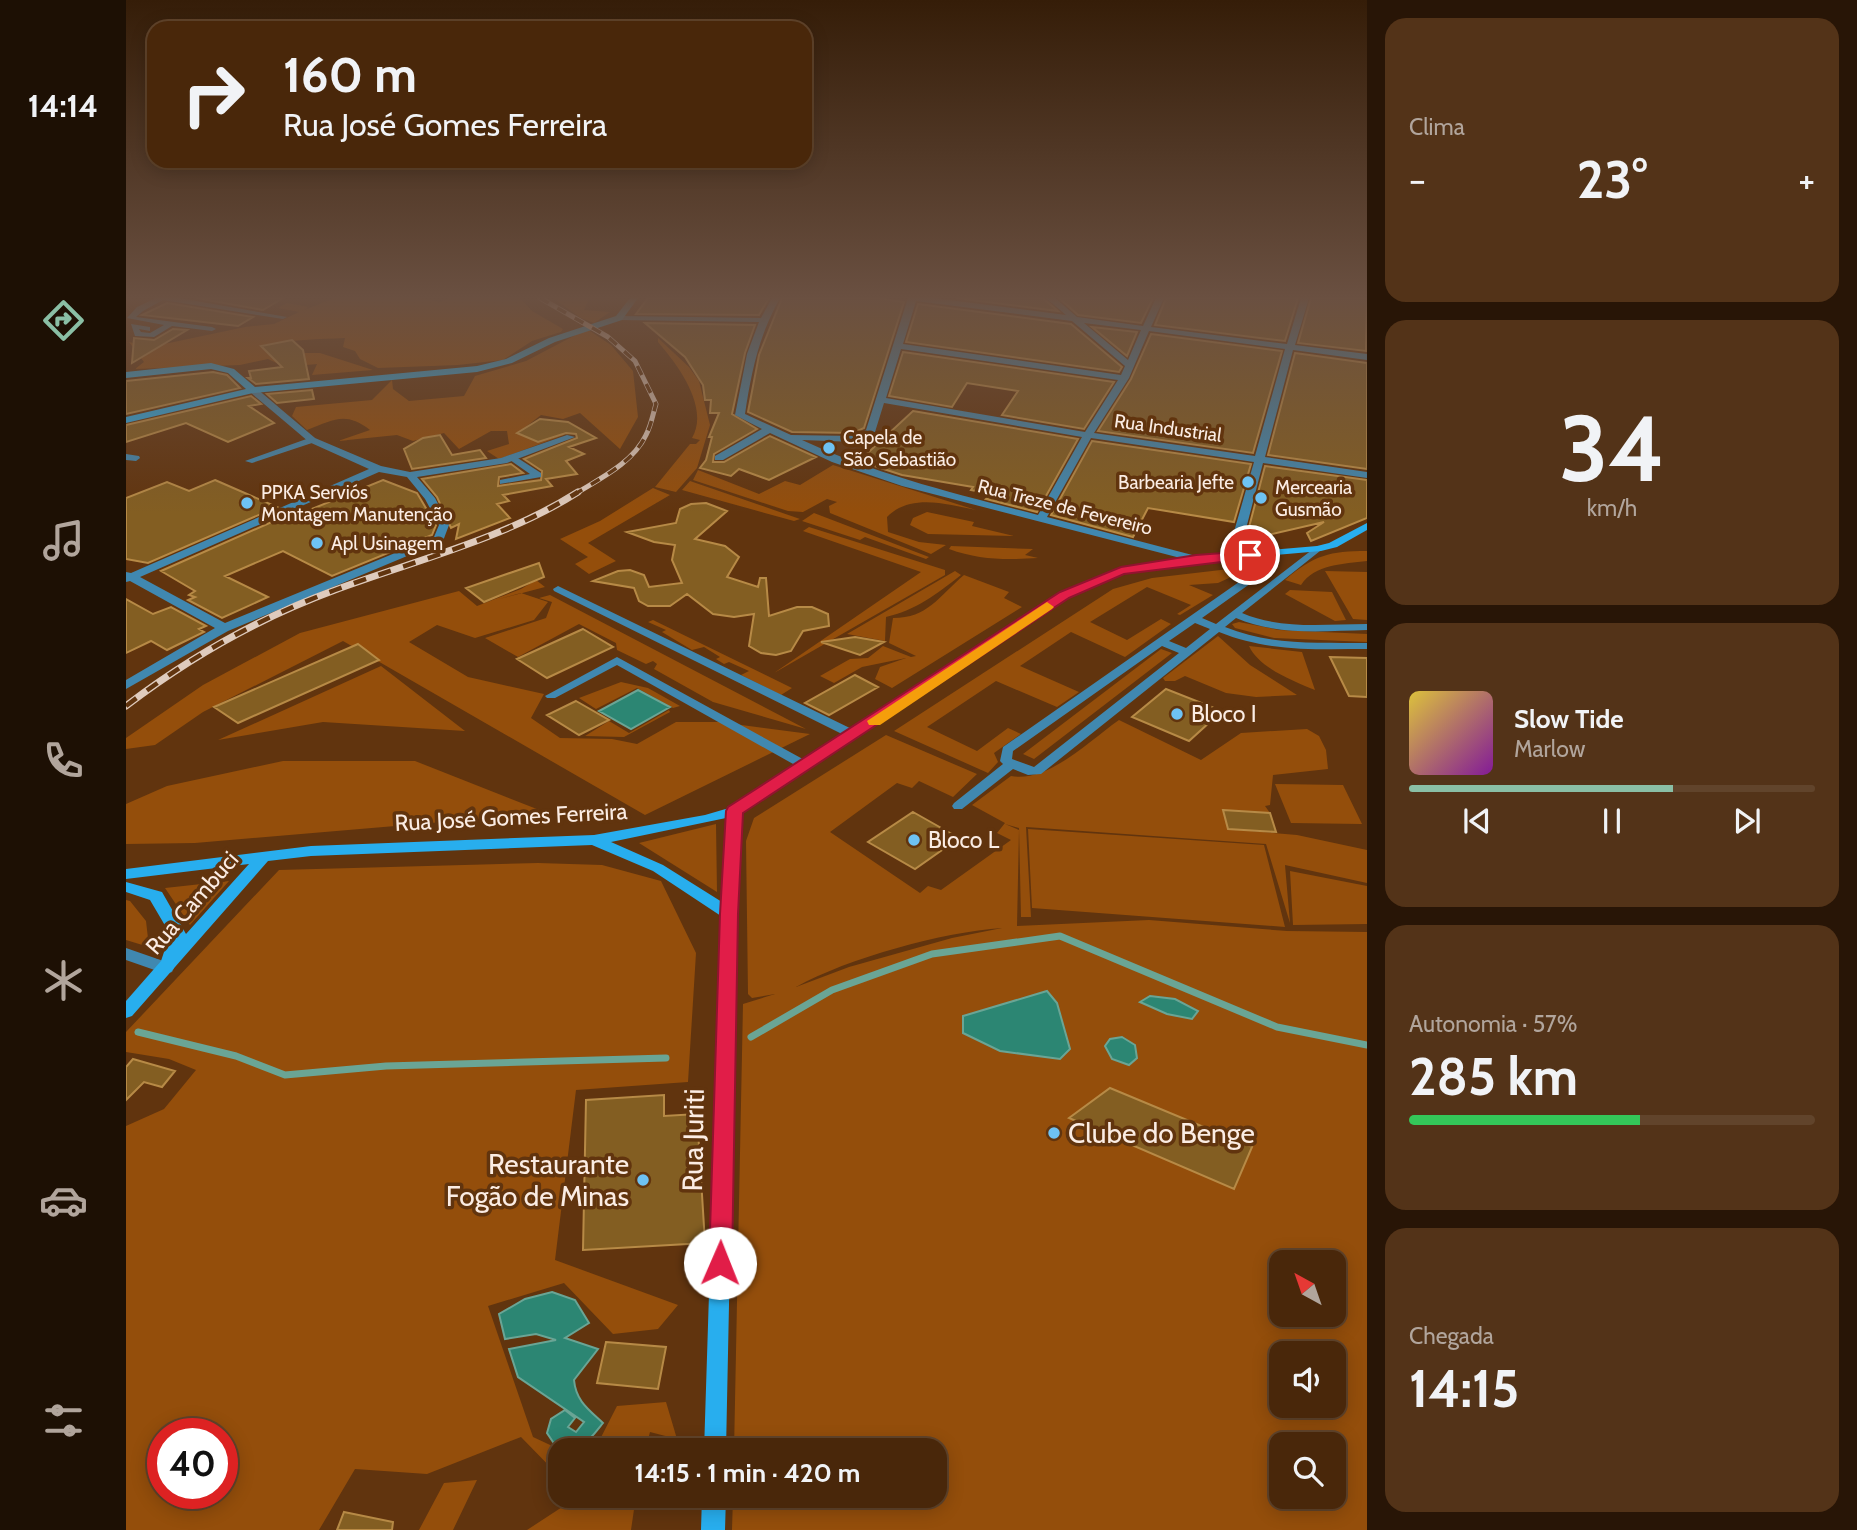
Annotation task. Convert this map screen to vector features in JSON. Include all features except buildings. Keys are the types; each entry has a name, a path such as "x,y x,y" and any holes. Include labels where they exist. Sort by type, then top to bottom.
{"street":[{"path":"126,375 179,369"},
{"path":"225,369 231,371 312,440 378,469 410,475 513,458 570,437"},
{"path":"126,421 253,390 473,369"},
{"path":"719,458 764,427 740,415 747,369"},
{"path":"789,437 840,440 867,435 892,369"},
{"path":"1064,369 1124,378"},
{"path":"1040,520 1128,369"},
{"path":"1233,556 1284,369"},
{"name":"Rua Industrial","path":"882,400 1088,435 1367,475"},
{"name":"Rua Treze de Fevereiro","path":"764,427 869,472 1040,520 1196,559"},
{"path":"127,577 378,469"},
{"path":"128,682 224,628 439,539 444,525 430,498 410,475"},
{"name":"Rua José Gomes Ferreira","path":"126,874 264,856 363,849 594,840 707,819 734,811 806,766 1064,595 1121,570 1196,559 1317,549 1333,545 1367,526"},
{"path":"127,577 224,628"},
{"name":"Rua Juriti","path":"715,1438 734,811"},
{"path":"594,840 658,868 729,914"},
{"name":"Rua Cambuci","path":"126,1012 264,856"},
{"path":"126,887 156,896 178,934 166,968 126,954"},
{"path":"713,1530 714,1508"}],"lane":[{"path":"249,461 312,440"},
{"path":"503,482 538,475 513,458"},
{"path":"1266,554 1264,569 1007,750 1005,756 1010,765 1037,771 1317,549"},
{"path":"558,589 854,735"},
{"path":"1235,614 1251,622 1294,627 1367,627"},
{"path":"1193,618 1216,629 1277,645 1367,646"},
{"path":"1161,641 1187,652"},
{"path":"551,696 617,660 806,766"},
{"path":"958,806 1010,765"}],"shaded area":[{"path":"315,369 373,370 312,375"},
{"path":"497,369 632,369 638,417 620,449 580,413 563,419 541,415 527,426 564,435 499,459 487,451 509,444 507,431 491,431 459,449 444,433 413,441 397,435 338,441 370,430 353,421 339,419 307,430 292,416 296,407 372,400 392,380 393,389 409,401 464,396 475,376"},
{"path":"679,369 691,369 699,381 710,425 697,468 676,492 655,487 690,444 696,444 700,440 692,438 697,413"},
{"path":"833,465 976,510 929,502 907,505 887,517 888,532 919,542 946,545 931,554 830,513 829,506 837,502 827,499 803,512 788,511 693,480 698,470 759,494 785,481 800,485"},
{"path":"690,481 800,519 794,521 682,490"},
{"path":"653,488 670,495 588,543 616,561 589,574 575,564 588,557 560,539 600,521"},
{"path":"927,512 974,522 972,526 1014,536 928,534 910,525 913,518"},
{"path":"814,513 929,557 926,559 865,537 860,540 802,521"},
{"path":"809,527 945,570 945,575 774,673 921,572 803,531"},
{"path":"951,546 1033,549 1025,555 1038,558 982,557 949,549"},
{"path":"1367,551 1367,561 1322,569 1301,585 1285,580 1323,556"},
{"path":"1255,566 1218,583 1189,585 1213,595 1180,615 1177,614 1191,605 1147,587 1090,622 1127,640 1161,619 1171,624 1125,657 1071,632 1020,666 1079,692 1057,707 996,681 927,727 977,751 1008,728 1021,734 994,753 998,762 988,773 894,731 1113,589 1152,578"},
{"path":"955,571 961,575 935,595 917,606 886,617 885,641 847,634"},
{"path":"1325,571 1367,572 1367,620 1353,619"},
{"path":"964,575 1009,592 1004,598 1022,607 892,688 875,679 880,667 906,658 862,667 834,683 820,676 850,659 868,658 883,646 911,657 916,656 889,643 893,618 924,610"},
{"path":"536,580 545,587 521,593 548,602 534,620 475,638 437,625 409,642 468,677 544,694 531,718 560,738 612,739 637,744 676,722 719,722 810,734 645,815 343,641 203,712 155,745 126,749 126,738 203,685 300,633 459,591 477,606 521,589"},
{"path":"1290,590 1332,592 1346,620 1335,621 1285,594"},
{"path":"550,595 806,729 713,702 654,669 657,664 653,661 646,664 617,650 616,643 579,624 518,657 485,638 546,618 552,602 539,598"},
{"path":"653,620 792,688 781,695 741,675 749,671 729,662 724,664 716,659 720,657 704,647 692,650 662,632 666,630 648,622"},
{"path":"1239,622 1279,630 1367,634 1367,642 1274,638 1235,628 1232,624"},
{"path":"1218,636 1250,665 1297,695 1256,697 1226,693 1185,676 1175,681 1165,681 1163,678"},
{"path":"1249,646 1302,652 1315,690 1268,667"},
{"path":"1161,649 1172,653 1034,759 1023,754"},
{"path":"381,666 465,731 323,722 218,740"},
{"path":"621,682 648,688 680,706 673,708 637,688 596,709 579,698"},
{"path":"669,710 670,712 624,737 585,736 609,721 629,733"},
{"name":"Clube do Benge","path":"1119,720 1201,760 1241,733 1307,729 1319,736 1326,750 1328,769 1273,775 1270,805 1265,806 1270,813 1224,810 1228,829 1297,835 1367,850 1367,883 1285,865 1290,923 1266,844 1026,827 1031,917 1021,917 1019,828 1005,824 1019,830 1017,926 1149,920 1287,931 1367,932 1367,1530 732,1530 733,1508 947,1508 947,1438 734,1438 743,1004 775,994 752,998 748,994 746,841 754,818 886,735 977,774 953,797 919,781 912,788 897,783 830,832 920,893 928,886 941,890 1011,840 997,833 1005,823 972,805 1011,776 1039,773 1054,767","holes":["1002,928 952,938 849,967 796,987 842,966 896,948 978,930"]},
{"path":"283,761 415,761 547,813 195,843 126,844 126,804 167,786"},
{"path":"1275,784 1343,785 1362,824 1291,823"},
{"path":"716,824 717,892 639,843"},
{"path":"1028,829 1264,845 1285,927 1032,908"},
{"path":"538,863 602,865 661,881 696,953 688,1082 576,1090 555,1260 678,1305 658,1329 613,1334 564,1283 488,1306 533,1437 548,1444 548,1465 521,1437 427,1474 355,1469 319,1530 126,1530 126,1126 164,1109 196,1070 169,1059 126,1052 126,1032 279,870"},
{"path":"1290,871 1367,886 1367,924 1293,925"},
{"path":"229,881 190,925 165,888"},
{"path":"126,900 130,901 146,921 149,947 126,940"},
{"path":"666,1402 677,1438 650,1432 648,1438 601,1438 617,1406"},
{"path":"477,1480 453,1530 419,1530 444,1483"},
{"path":"561,1508 634,1508 631,1530 527,1530"}],"water":[{"path":"638,690 670,707 631,729 599,711"},
{"path":"1047,991 1057,1003 1070,1049 1060,1059 1000,1051 963,1033 963,1016"},
{"path":"1150,996 1175,999 1198,1011 1192,1019 1167,1014 1140,1002"},
{"path":"1122,1037 1135,1045 1137,1058 1129,1065 1112,1059 1105,1046 1110,1039"},
{"path":"552,1292 575,1300 589,1323 565,1338 598,1349 574,1380 580,1399 603,1423 590,1438 550,1438 547,1433 551,1419 565,1410 575,1418 568,1427 576,1432 584,1422 518,1377 509,1349 556,1340 536,1334 505,1339 499,1314 525,1299"}],"waterway":[{"path":"751,1037 832,990 932,954 1060,936 1277,1027 1367,1045"},
{"path":"138,1032 236,1056 285,1075 386,1066 666,1058"}],"railway":[{"path":"575,494 624,462 640,445 648,431 656,404 639,369"},
{"path":"126,706 200,655 279,613 335,590 490,536 578,492"}],"slow traffic":[{"path":"874,721 1047,607"}],"place":[{"name":"Capela de São Sebastião","path":"829,448"},
{"name":"Barbearia Jefte","path":"1248,482"},
{"name":"Mercearia Gusmão","path":"1261,498"},
{"name":"PPKA Serviós Montagem Manutenção","path":"247,503"},
{"name":"Apl Usinagem","path":"317,543"},
{"name":"Bloco I","path":"1177,714"},
{"name":"Bloco L","path":"914,840"},
{"name":"Clube do Benge","path":"1054,1133"},
{"name":"Restaurante Fogão de Minas","path":"643,1180"}],"route":[{"path":"720,1263 734,811 854,735 1064,595 1121,570 1196,559 1250,555"}]}
